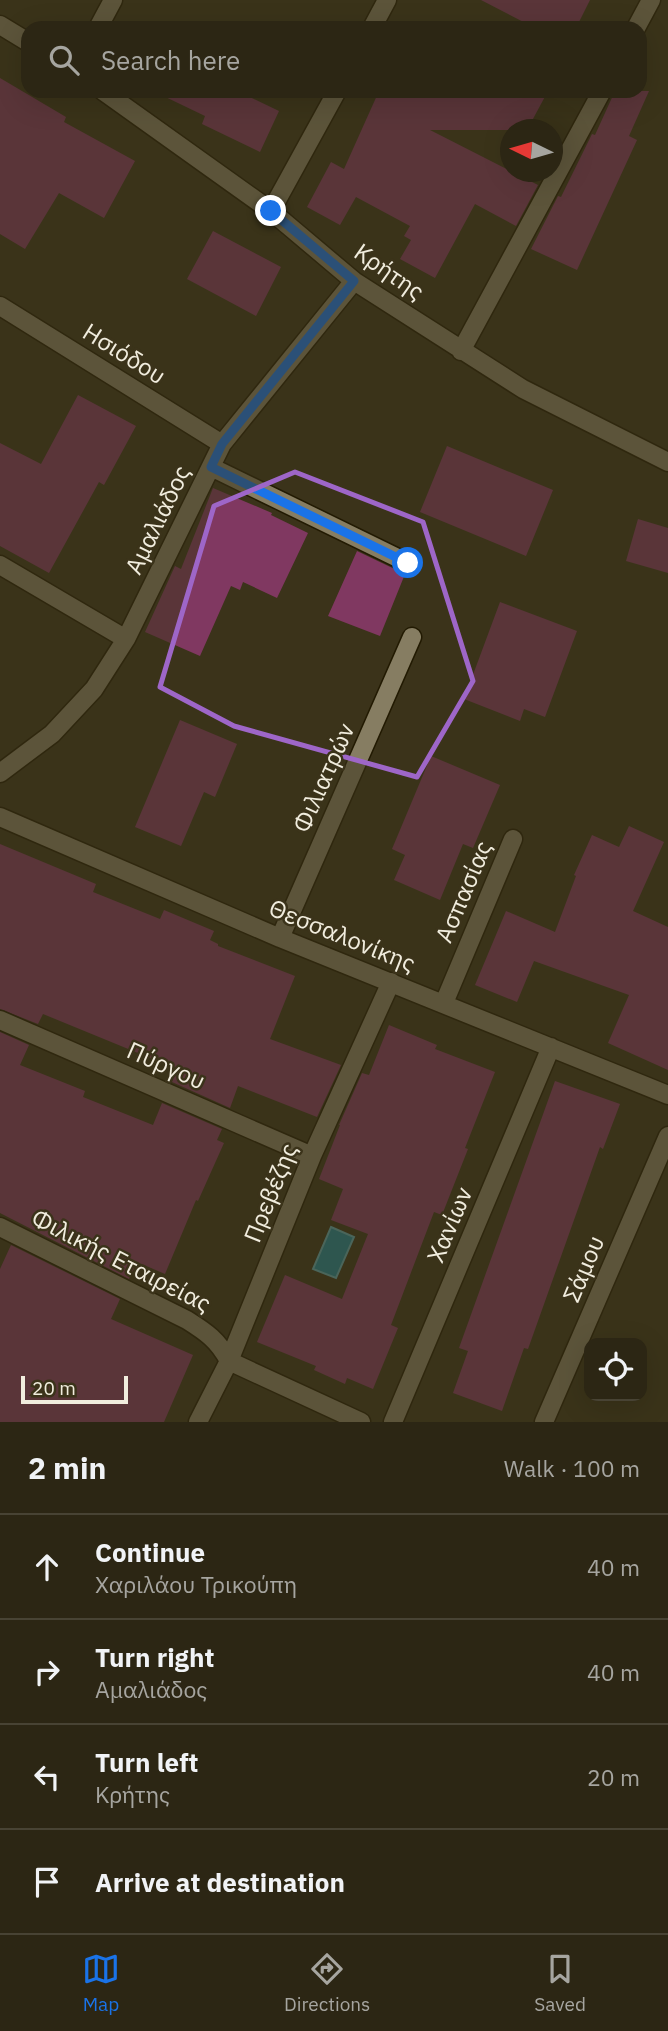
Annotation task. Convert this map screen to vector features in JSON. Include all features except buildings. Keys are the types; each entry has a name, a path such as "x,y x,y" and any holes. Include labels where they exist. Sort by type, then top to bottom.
{"street":[{"path":"102,21 113,0"},
{"path":"376,21 387,0"},
{"path":"640,21 650,1"},
{"path":"0,25 21,38"},
{"name":"Κρήτης","path":"113,98 271,211 354,281 523,388 668,462"},
{"path":"271,211 333,98"},
{"path":"461,351 598,98"},
{"name":"Αμαλιάδος","path":"0,773 52,734 94,688 125,639 222,444 354,281"},
{"name":"Ησιόδου","path":"0,306 222,444"},
{"path":"211,467 408,563"},
{"path":"0,565 125,639"},
{"name":"Φιλιατρών","path":"280,938 412,637"},
{"name":"Θεσσαλονίκης","path":"0,817 280,938 668,1095"},
{"name":"Ασπασίας","path":"444,1003 513,839"},
{"name":"Πρεβέζης","path":"198,1422 229,1361 312,1156 391,982"},
{"name":"Πύργου","path":"0,1020 312,1156"},
{"name":"Χανίων","path":"393,1422 551,1047"},
{"name":"Σάμου","path":"544,1422 668,1136"},
{"name":"Φιλικής Εταιρείας","path":"0,1227 187,1320 207,1332 221,1346 229,1361 361,1422"}],"highlighted area":[{"path":"295,472 423,522 473,681 417,777 234,726 160,687 214,506"}],"water":[{"path":"331,1227 354,1237 336,1278 313,1269"}],"route":[{"path":"271,211 354,281 222,444 211,467 408,563"}]}
